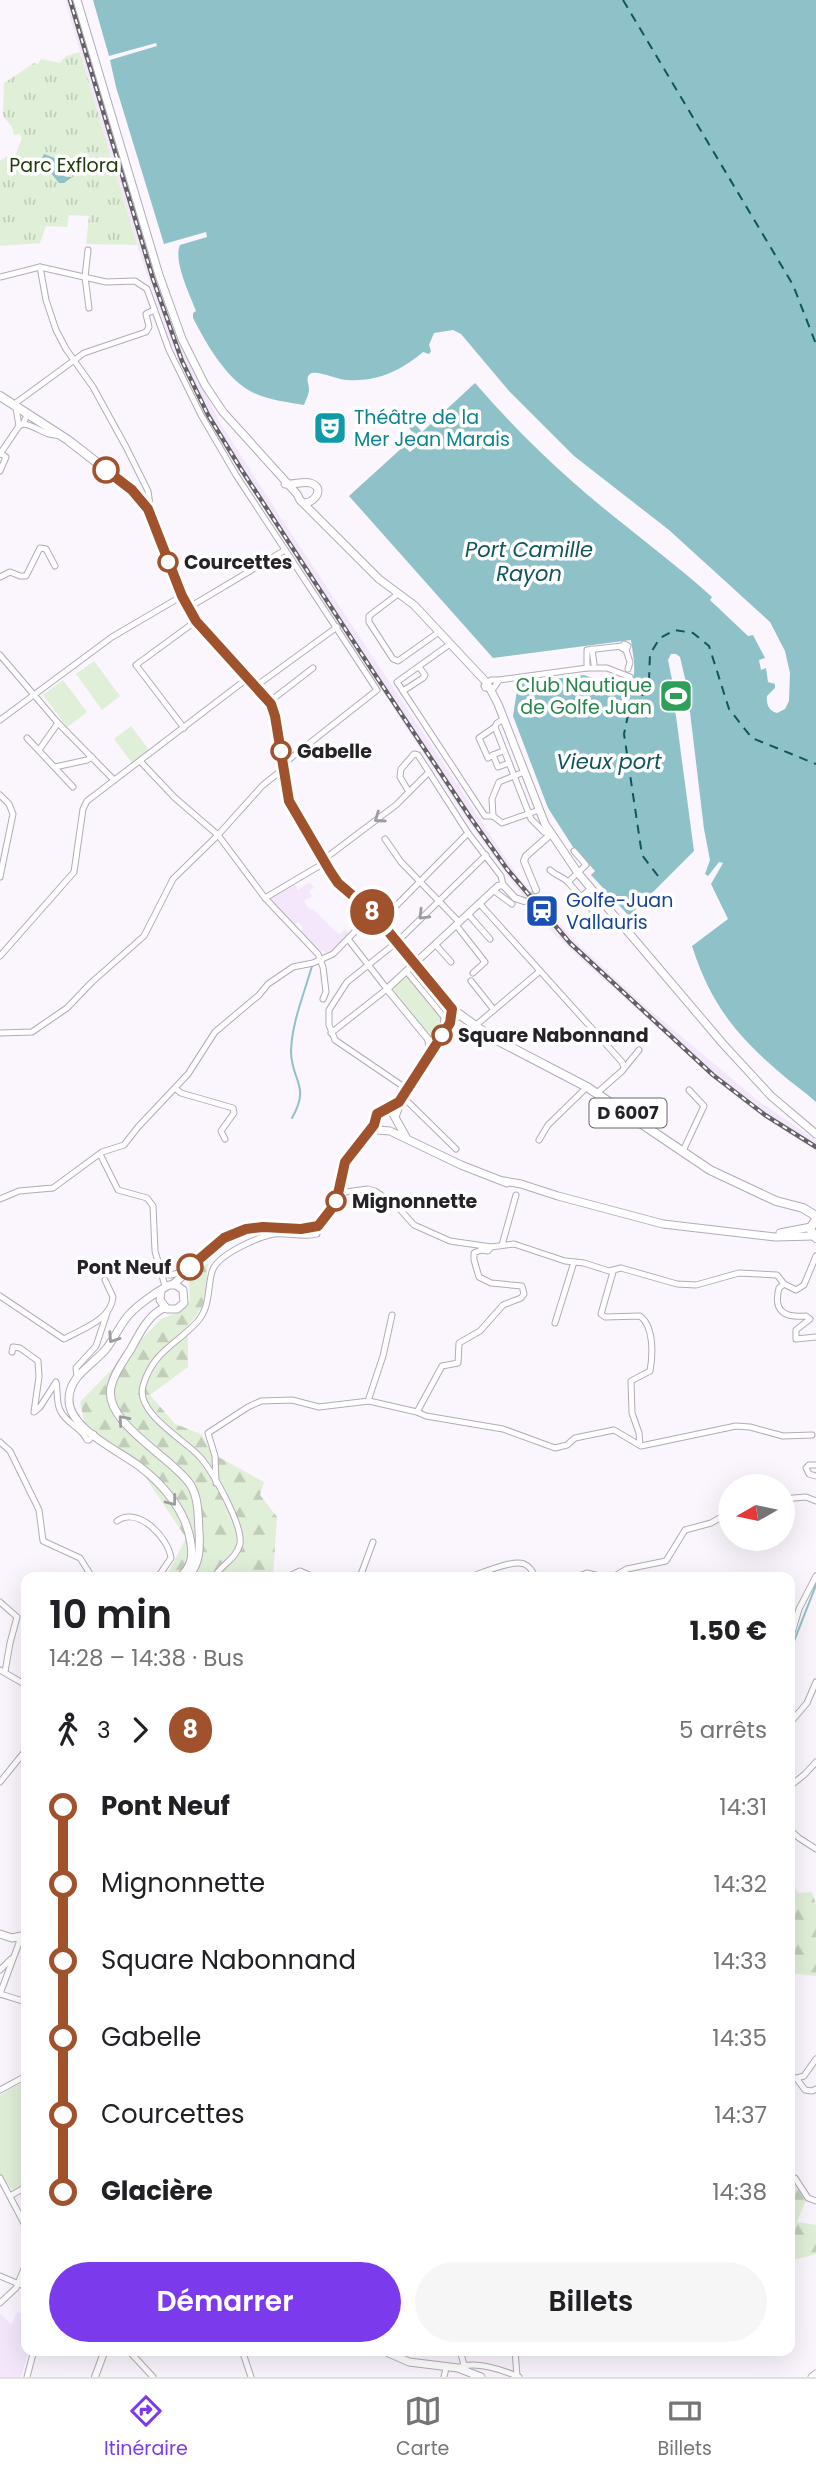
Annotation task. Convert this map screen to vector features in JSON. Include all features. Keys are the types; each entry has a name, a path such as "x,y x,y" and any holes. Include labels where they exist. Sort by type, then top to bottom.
{"main road":[{"path":"77,0 159,275 182,339 205,385 223,412 300,500 308,503 312,512 379,579 414,605 489,686 539,810 551,834 578,873 724,1045 771,1096 816,1134"},
{"name":"D 6007","path":"0,396 14,406 22,421 60,435 132,490 148,509 182,596 196,621 269,702 275,716 292,808 321,863 338,883 373,913 415,964 417,976 437,999 491,1037 597,1093 724,1177 795,1207 814,1221"},
{"path":"285,484 311,483 317,489 316,498 308,503"},
{"path":"297,494 302,484"},
{"path":"489,686 503,717"},
{"path":"450,1007 450,1023"},
{"path":"390,1131 394,1127 403,1096 430,1052 450,1023 457,1016 462,1016"},
{"path":"164,1308 160,1300 170,1287 224,1238 246,1229 301,1229 318,1226 332,1210 345,1162 359,1143 376,1127 377,1114 386,1111 403,1096"},
{"path":"386,1111 395,1119 407,1139"},
{"path":"376,1127 520,1188 535,1189 663,1224 787,1238 815,1237 814,1221 787,1233 765,1235"},
{"path":"170,1287 184,1294 184,1303 177,1309 164,1308 152,1317 114,1378 110,1396 120,1418 191,1485 197,1503 200,1545 196,1566 192,1572"},
{"path":"170,1287 128,1315 109,1346 77,1376 70,1389 70,1410 79,1424 138,1465 178,1507 189,1534 191,1547 190,1564 184,1572"},
{"path":"1,1937 21,1935"},
{"path":"396,2356 409,2362 461,2367 481,2377"},
{"path":"811,2377 816,2374"}],"street":[{"path":"88,250 85,277 89,308"},
{"path":"40,267 50,313 66,349 93,387 126,447 148,491 148,509"},
{"path":"0,277 40,267 106,282 135,281 147,289 186,387 236,475 377,690 318,736 262,786 173,879 144,936 67,1008 32,1032 0,1032"},
{"path":"14,406 84,353 146,332 149,327 146,314 154,310"},
{"path":"0,471 6,457 0,453 22,421"},
{"path":"0,577 10,572 26,576 40,548 46,549 55,566"},
{"path":"188,608 285,550"},
{"path":"398,594 369,616 369,622 393,659 398,661 439,632"},
{"path":"0,720 111,637 182,596"},
{"path":"184,728 136,664 196,621"},
{"path":"256,686 337,627"},
{"path":"450,644 397,682 485,816 493,816 502,823 539,810"},
{"path":"587,668 585,651 624,648 630,662 628,669"},
{"path":"592,649 594,664"},
{"path":"0,655 58,723 114,780"},
{"path":"402,691 423,678 425,675 419,667"},
{"path":"269,702 313,668"},
{"path":"489,686 499,680 587,668 607,668 630,677"},
{"path":"0,956 74,872 83,809 87,801 248,678"},
{"path":"503,717 495,727 479,738 488,758 503,751"},
{"path":"39,750 58,723"},
{"path":"495,727 529,813 535,824 551,834 526,856 524,862 536,890"},
{"path":"27,738 73,787"},
{"path":"493,755 498,767 518,753"},
{"path":"331,1033 407,972 497,887 501,876 468,833 418,755 414,754 401,769 400,777 408,792"},
{"path":"55,767 92,757"},
{"path":"140,761 174,798 218,835 265,898 321,960 326,992 323,999"},
{"path":"265,898 321,863 396,805 429,772"},
{"path":"493,816 492,799 499,782 524,772"},
{"path":"521,795 531,791"},
{"path":"0,795 9,804 13,814 0,877"},
{"path":"380,922 468,833"},
{"path":"385,839 401,862 458,924 485,962 473,973"},
{"path":"568,883 586,865 574,851"},
{"path":"456,1149 403,1096 335,1040 331,1033 329,1010 347,982 397,942 486,855"},
{"path":"550,870 568,883 594,912"},
{"path":"497,887 524,901"},
{"path":"581,897 591,888"},
{"path":"479,903 624,1067"},
{"path":"0,1199 19,1191 53,1188 100,1154 124,1145 176,1089 215,1032 260,995 268,984 293,967 333,954 373,913"},
{"path":"468,914 490,939"},
{"path":"348,939 428,1039 430,1052"},
{"path":"435,944 451,962"},
{"path":"475,1026 540,971"},
{"path":"407,972 444,1017 441,1037 428,1039"},
{"path":"471,981 494,1010"},
{"path":"597,1093 639,1050"},
{"path":"540,1140 548,1125 587,1087"},
{"path":"176,1089 181,1093 233,1108 234,1113 222,1131 225,1139"},
{"path":"683,1151 704,1106 690,1090"},
{"path":"100,1154 118,1189 147,1198 153,1206 155,1251 161,1274 170,1287"},
{"path":"338,1193 368,1189 375,1191 397,1206 414,1226 450,1241 491,1247 514,1244 613,1272 621,1268 662,1281 689,1285 739,1273 776,1275 790,1289 801,1289 816,1256"},
{"path":"502,1245 516,1195"},
{"path":"219,1572 233,1558 240,1544 240,1531 236,1520 202,1460 164,1427 147,1406 142,1396 143,1385 159,1354 197,1322 209,1298 214,1267 223,1258 242,1246 274,1234 317,1234 318,1226"},
{"path":"417,1412 442,1366 458,1363 459,1343 480,1331 503,1305 521,1298 524,1294 522,1286 491,1283 480,1277 474,1253 488,1251 491,1247"},
{"path":"555,1323 574,1262"},
{"path":"613,1272 601,1314 605,1317 640,1316 647,1323 650,1335 650,1371 631,1381 632,1413 639,1433 639,1446"},
{"path":"161,1274 184,1273"},
{"path":"77,1376 76,1368 96,1346 113,1297 105,1280"},
{"path":"784,1284 779,1288 776,1298 783,1313 790,1318 806,1316 810,1319 796,1330 796,1339 816,1336"},
{"path":"0,1296 64,1339 107,1313"},
{"path":"368,1401 383,1356 392,1315"},
{"path":"12,1352 13,1348 20,1348 38,1361 39,1377 34,1412 55,1382 59,1407 65,1418 84,1434 87,1440 94,1434"},
{"path":"216,1483 215,1457 208,1433 261,1401 282,1400 319,1407 368,1401 437,1419 503,1429 555,1448 567,1445 575,1438 614,1430 639,1446 736,1426 783,1436 815,1434"},
{"path":"0,1442 9,1451 38,1510 43,1541 80,1558 89,1572"},
{"path":"816,1465 806,1468 809,1474 816,1476"},
{"path":"795,1497 816,1501"},
{"path":"117,1521 127,1518 142,1520 153,1528 166,1545 171,1558 161,1572"},
{"path":"622,1572 666,1561 685,1530 718,1519"},
{"path":"362,1572 373,1542"},
{"path":"485,1572 520,1563 528,1566 532,1572"},
{"path":"795,1623 816,1576"},
{"path":"0,1602 18,1617 3,1671 21,1682"},
{"path":"0,1641 10,1643"},
{"path":"795,1717 807,1703 816,1682"},
{"path":"0,1782 21,1757"},
{"path":"795,1782 816,1762"},
{"path":"795,1834 816,1849"},
{"path":"21,1941 0,1994 21,2000"},
{"path":"0,1970 13,1957"},
{"path":"816,2059 804,2076 797,2079 805,2090 816,2089"},
{"path":"2,2080 3,2089 21,2079"},
{"path":"0,2178 21,2217"},
{"path":"795,2178 808,2198 816,2201"},
{"path":"10,2196 21,2190"},
{"path":"0,2276 19,2284"},
{"path":"0,2303 19,2284 21,2278"},
{"path":"27,2377 32,2356"},
{"path":"94,2377 103,2356"},
{"path":"132,2356 143,2374 153,2377"},
{"path":"244,2356 251,2377"},
{"path":"460,2356 461,2367 498,2369 518,2376 516,2356"},
{"path":"443,2377 445,2367"}],"shaded area":[{"path":"65,0 75,0 179,338 219,421 281,518 519,878 575,941 644,1005 757,1100 816,1140 816,1151 763,1117 716,1080 583,961 550,930 545,921 540,924 526,908 524,898 467,820 340,627 220,441 170,342 137,245"},
{"path":"310,882 314,888 309,891 312,896 304,901 309,909 313,909 337,933 340,934 345,929 349,933 329,953 321,951 302,933 302,926 298,923 294,925 270,900 294,883 298,890"},
{"path":"17,2312 21,2313 21,2356 27,2356 21,2377 0,2377 0,2313 12,2325"}],"green space":[{"name":"Parc Exflora","path":"80,52 137,245 86,244 89,216 69,215 67,227 46,226 40,243 0,246 0,161 7,156 11,161 14,159 22,138 20,134 14,135 12,127 3,116 4,83 34,63 38,64 41,59 60,63 66,56"},
{"path":"94,661 120,696 102,710 76,674"},
{"path":"63,680 87,712 67,727 43,695"},
{"path":"131,726 149,750 132,763 114,739"},
{"path":"407,976 443,1019 442,1028 435,1039 432,1039 392,989"},
{"path":"209,1263 205,1300 188,1325 188,1367 150,1395 175,1424 201,1434 213,1454 264,1482 260,1495 277,1517 273,1572 169,1572 186,1538 140,1469 85,1426 80,1402 161,1319 181,1311 190,1300 189,1281 196,1268"},
{"path":"795,1887 798,1893 812,1892 816,1905 816,1976 795,1974"},
{"path":"21,2083 21,2186 14,2190 0,2174 0,2095"},
{"path":"795,2181 806,2200 797,2222 816,2225 816,2254 795,2259"}],"water":[{"path":"93,0 816,0 816,1102 762,1057 736,1030 707,984 692,946 728,919 711,884 723,863 719,862 708,876 705,874 710,860 687,687 680,657 671,654 668,660 674,689 670,690 676,716 694,851 629,916 591,875 595,871 573,847 548,808 513,716 518,684 584,675 627,690 634,673 631,640 493,658 349,496 404,446 410,452 415,448 405,437 409,433 422,444 409,428 415,424 422,432 475,383 561,471 712,597 710,600 748,636 753,635 765,658 759,660 761,670 766,668 768,682 775,684 767,699 770,709 777,713 785,709 789,701 790,673 785,651 770,622 669,530 574,456 509,391 461,334 453,330 434,333 429,354 423,352 397,370 378,377 347,380 317,373 310,374 307,379 309,393 304,405 256,394 232,377 210,348 193,318 196,311 179,260 180,245 207,237 206,232 164,244 116,87 110,60 157,46 156,43 109,56"},
{"path":"44,154 62,161 60,173 66,177 72,177 73,164 78,173 64,183 59,183 47,168 47,162 41,160"}],"waterway":[{"path":"292,1118 300,1098 292,1061 292,1040 312,966"},
{"path":"795,1639 816,1585"}],"ferry route":[{"path":"623,0 793,285 816,344"},
{"path":"658,876 642,855 624,734 628,715 642,696 649,680 650,654 660,638 675,630 693,633 709,646 729,709 752,738 816,764"}],"tunnel":[{"path":"524,901 536,890"}],"railway":[{"path":"70,0 153,279 182,361 208,415 241,469 374,673 507,869 570,943 713,1075 765,1115 816,1147"}],"bus line":[{"name":"8","path":"106,470 132,490 148,509 182,596 196,621 271,704 289,801 330,871 338,883 373,913 452,1009 450,1023 399,1102 377,1114 374,1125 345,1162 336,1203 324,1221 318,1226 301,1229 246,1229 224,1238 190,1267"}],"place":[{"name":"Théâtre de la Mer Jean Marais","path":"330,428"},
{"name":"Courcettes","path":"168,562"},
{"name":"Club Nautique de Golfe Juan","path":"676,696"},
{"name":"Gabelle","path":"281,751"},
{"name":"Golfe-Juan Vallauris","path":"542,911"},
{"name":"Square Nabonnand","path":"442,1035"},
{"name":"Mignonnette","path":"336,1201"},
{"name":"Pont Neuf","path":"190,1267"}],"water label":[{"name":"Port Camille Rayon","path":"529,562"},
{"name":"Vieux port","path":"609,762"}]}
